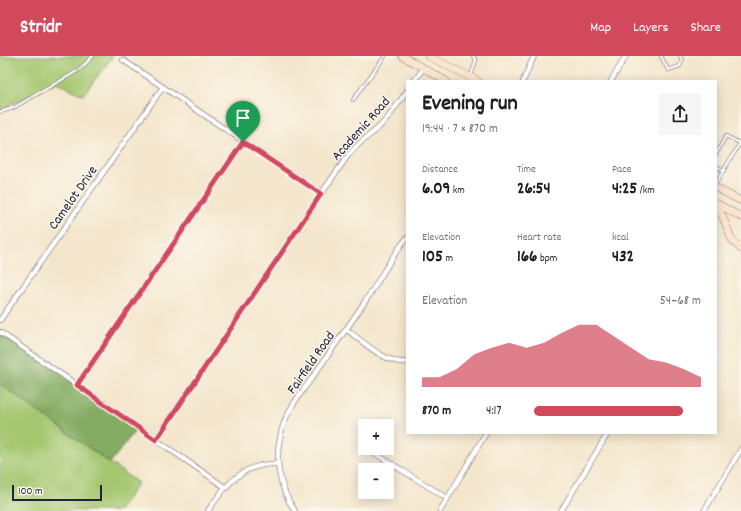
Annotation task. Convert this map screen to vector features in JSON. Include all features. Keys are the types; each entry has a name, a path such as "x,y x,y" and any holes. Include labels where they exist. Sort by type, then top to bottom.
{"street":[{"path":"402,56 444,80"},
{"path":"428,56 474,80"},
{"path":"523,80 534,56"},
{"path":"612,80 626,56"},
{"path":"123,60 321,194"},
{"path":"415,80 423,69"},
{"name":"Camelot Drive","path":"0,320 163,87"},
{"name":"Academic Road","path":"156,440 349,154 387,119 406,92"},
{"path":"77,385 243,142"},
{"path":"717,189 741,201"},
{"path":"717,204 741,217"},
{"path":"717,209 722,216 732,240 741,249"},
{"name":"Fairfield Road","path":"296,511 283,489 278,464 279,441 288,413 369,296 394,255 406,239"},
{"path":"346,329 391,361 406,362"},
{"path":"0,332 226,488"},
{"path":"440,511 485,434"},
{"path":"561,511 607,434"},
{"path":"704,511 741,449"},
{"path":"377,455 447,498"},
{"path":"208,511 235,478 249,468 266,464 278,464"}],"lane":[{"path":"0,112 13,108 79,70 94,56"},
{"path":"353,100 385,56"},
{"path":"473,56 476,60 474,80"},
{"path":"661,56 668,70 680,66 682,60 680,56"},
{"path":"717,152 726,136 740,143 717,182"},
{"path":"717,167 724,171"}],"green space":[{"path":"0,56 113,56 83,95 56,82 0,110"},
{"path":"0,331 138,427 110,463 0,384"},
{"path":"0,384 138,483 119,511 0,511"}],"route":[{"path":"243,142 321,194 156,440 77,385 243,142"}]}
